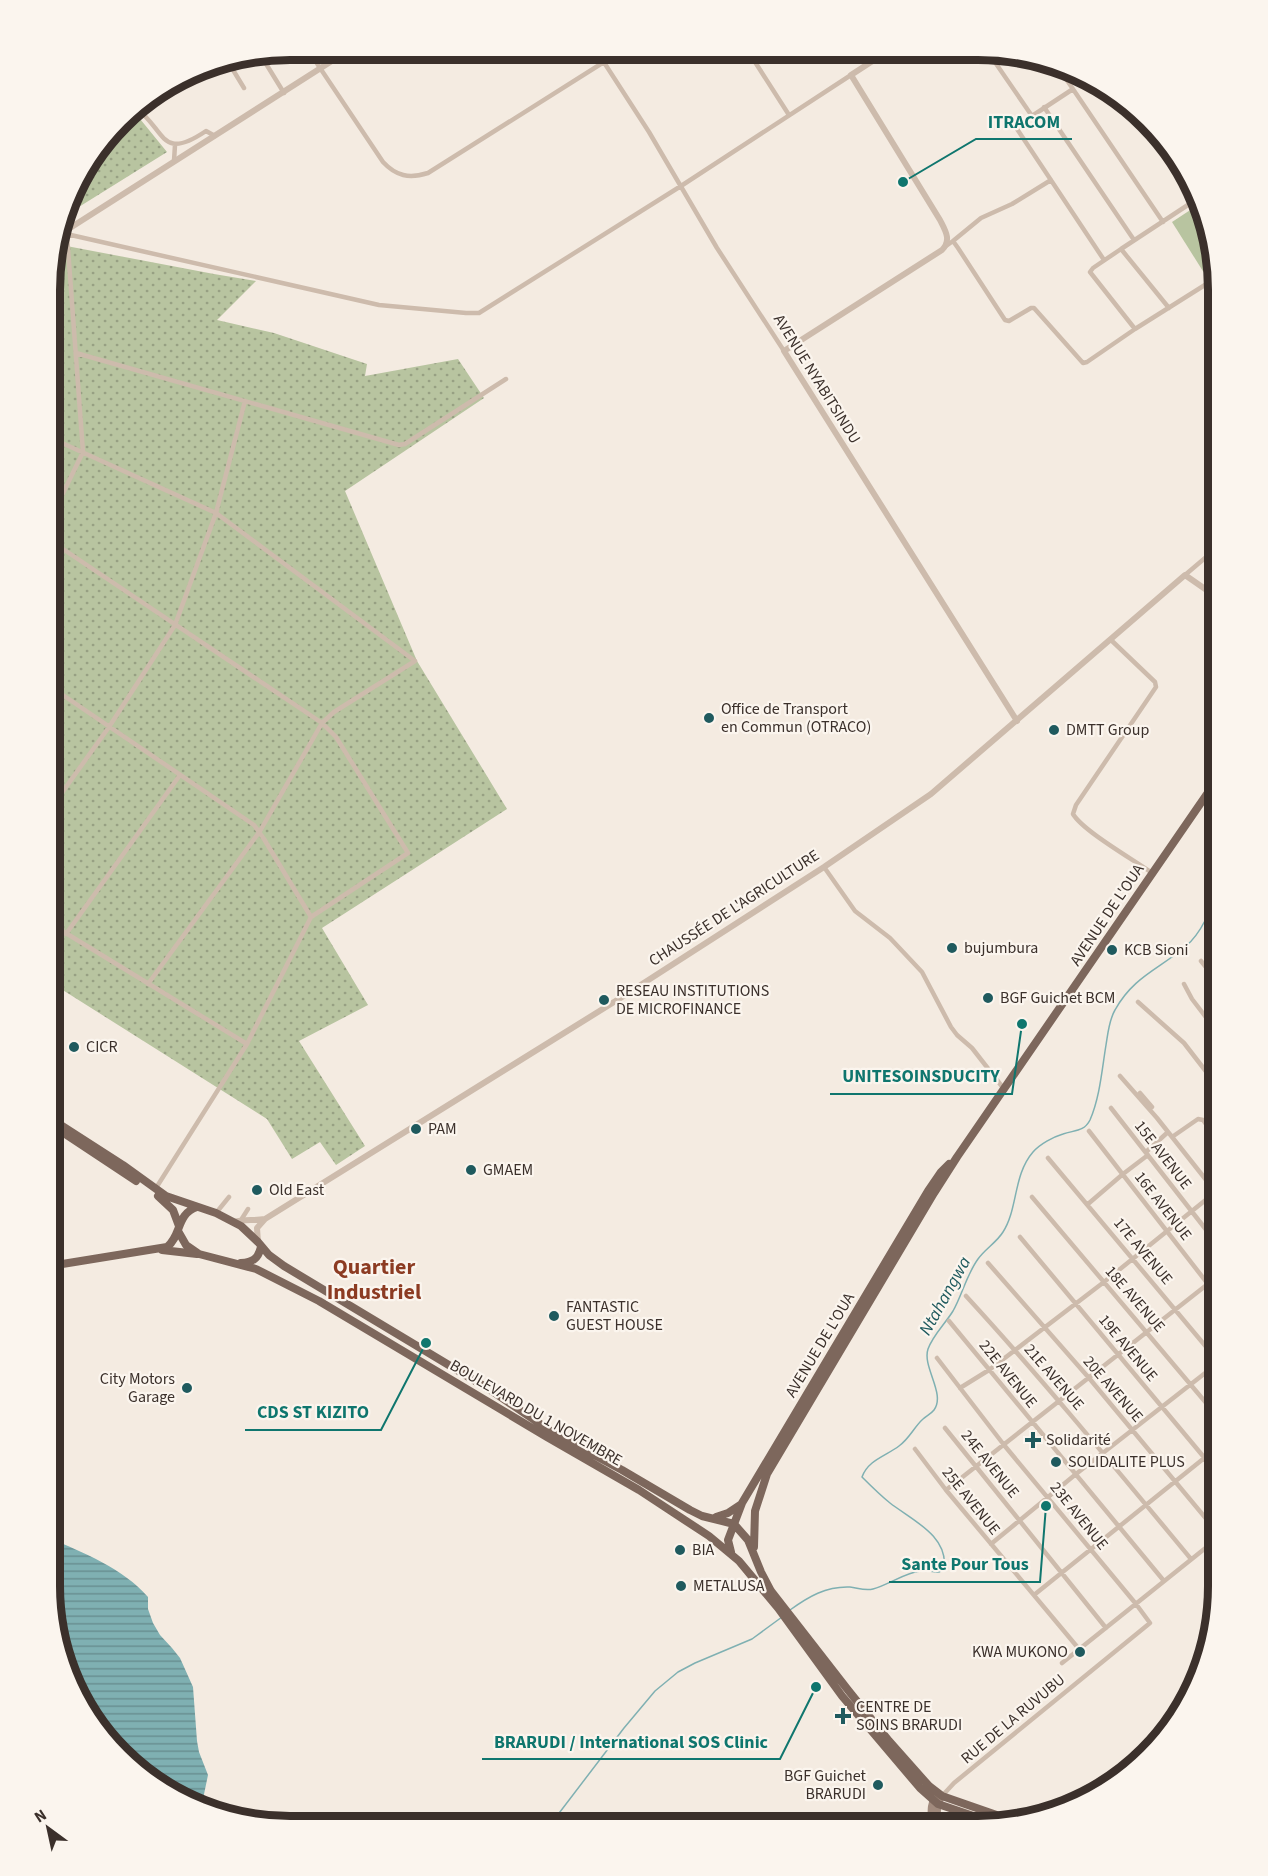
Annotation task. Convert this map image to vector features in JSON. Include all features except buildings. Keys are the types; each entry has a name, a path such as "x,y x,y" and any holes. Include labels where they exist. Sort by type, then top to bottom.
{"main road":[{"name":"AVENUE DE L'OUA","path":"755,1555 753,1533 755,1511 767,1474 941,1172 957,1157 1208,792"},
{"path":"60,1125 157,1191 173,1210 186,1245 199,1254"},
{"path":"60,1130 157,1191"},
{"name":"BOULEVARD DU 1 NOVEMBRE","path":"157,1191 173,1199 237,1221 269,1256 492,1391 552,1432 621,1474 709,1536 736,1558 780,1607 937,1801"},
{"name":"AVENUE DE L'OUA","path":"736,1558 728,1540 742,1503 931,1192"},
{"path":"155,1250 171,1244 185,1214 198,1207"},
{"path":"239,1263 253,1261 260,1253 260,1245"},
{"name":"BOULEVARD DU 1 NOVEMBRE","path":"60,1264 155,1250 199,1254 256,1269 319,1301 548,1437 702,1516 734,1524 748,1540 764,1579 780,1607"},
{"path":"404,1351 409,1341"},
{"path":"712,1518 728,1513 742,1503"},
{"path":"736,1558 748,1561 755,1555"},
{"path":"937,1801 971,1806 998,1815"},
{"path":"937,1801 971,1816"},
{"path":"933,1816 937,1801"},
{"path":"936,1816 937,1801"}],"street":[{"path":"314,60 383,162 395,173 412,177 428,173 607,60"},
{"path":"68,231 333,60"},
{"path":"754,60 789,115"},
{"path":"67,235 379,305 479,313 681,186 874,60"},
{"path":"994,60 1032,116"},
{"path":"265,61 284,93"},
{"name":"AVENUE NYABITSINDU","path":"604,62 717,248 1017,721"},
{"path":"232,68 244,88"},
{"path":"851,75 940,220 947,235 946,246"},
{"path":"1064,76 1163,222"},
{"path":"1072,89 1018,125 1017,129 1104,260"},
{"path":"1044,107 1134,240"},
{"path":"143,113 160,134 175,145 183,144 206,130 215,136"},
{"path":"174,161 175,145"},
{"path":"784,351 942,250 981,218 1012,204 1051,180"},
{"path":"1135,329 1091,270 1191,203"},
{"path":"953,241 1005,320 1009,321 1034,308 1082,363 1087,362 1208,283"},
{"path":"60,499 83,452 76,353 64,244"},
{"path":"1121,249 1169,308"},
{"path":"76,353 402,445 506,379"},
{"path":"60,795 109,727 175,625 216,513 245,402"},
{"path":"60,442 216,513 415,661 334,712 322,723 260,831 148,984"},
{"path":"60,547 322,723 336,737 408,853 311,917 247,1044 157,1191"},
{"name":"CHAUSSÉE DE L'AGRICULTURE","path":"237,1221 266,1219 622,997 824,867 931,794 1208,555"},
{"path":"1185,575 1208,590"},
{"path":"1111,640 1155,681 1156,687 1076,805 1073,814 1076,820 1152,873"},
{"path":"60,693 260,831 311,917"},
{"path":"66,934 180,775"},
{"path":"824,867 855,911 890,938 922,972 951,1027 972,1048 1004,1089"},
{"path":"60,930 247,1044"},
{"path":"1201,961 1208,970"},
{"path":"1184,984 1208,1019"},
{"path":"1138,1002 1184,1043 1208,1074"},
{"path":"1120,1076 1174,1136"},
{"path":"1140,1093 1208,1180"},
{"name":"15E AVENUE","path":"1111,1108 1208,1232"},
{"path":"1174,1136 1198,1119 1203,1120 1208,1127"},
{"name":"16E AVENUE","path":"1089,1131 1208,1284"},
{"path":"1088,1204 1168,1132"},
{"name":"17E AVENUE","path":"1048,1158 1208,1350"},
{"path":"216,1213 229,1197"},
{"name":"18E AVENUE","path":"1032,1197 1208,1404"},
{"path":"960,1388 989,1370 1208,1199"},
{"path":"237,1221 248,1209"},
{"path":"260,1245 257,1228 266,1219"},
{"name":"19E AVENUE","path":"1020,1237 1208,1463"},
{"name":"20E AVENUE","path":"988,1263 1089,1378 1208,1521"},
{"path":"946,1490 1208,1284"},
{"name":"21E AVENUE","path":"966,1296 1059,1401 1191,1559"},
{"name":"22E AVENUE","path":"949,1321 1164,1581"},
{"name":"23E AVENUE","path":"936,1358 1150,1623"},
{"path":"991,1544 1076,1473 1208,1370"},
{"name":"24E AVENUE","path":"945,1428 1107,1628"},
{"name":"25E AVENUE","path":"915,1449 946,1490 1079,1649"},
{"path":"1034,1595 1208,1455"},
{"path":"1062,1663 1208,1546"},
{"name":"RUE DE LA RUVUBU","path":"937,1801 948,1789 1150,1623"},
{"path":"937,1801 945,1816"},
{"path":"971,1806 971,1816"}],"green space":[{"path":"138,117 167,152 74,210 91,175 107,150"},
{"path":"1193,208 1204,245 1208,275 1206,276 1172,222"},
{"path":"64,246 256,281 217,320 274,333 367,364 365,376 458,359 484,398 345,491 417,661 507,809 322,928 368,1005 299,1041 365,1146 336,1165 320,1142 292,1159 267,1119 60,988 60,275"}],"water":[{"path":"60,1543 115,1570 148,1597 148,1609 153,1623 180,1658 193,1687 197,1741 208,1775 203,1799 162,1777 138,1759 107,1726 91,1701 77,1674 64,1631 60,1601"}],"waterway":[{"name":"Ntahangwa","path":"790,1610 825,1590 841,1587 873,1589 915,1572 939,1572 944,1569 944,1557 935,1538 886,1500 862,1477 868,1466 903,1443 920,1422 934,1410 937,1396 928,1364 930,1344 953,1311 974,1265 1000,1236 1008,1223 1022,1171 1033,1152 1047,1141 1082,1129 1088,1124 1096,1102 1109,1027 1115,1010 1138,981 1191,941 1208,914"},
{"name":"Ntahangwa","path":"557,1816 655,1691 678,1672 752,1639 782,1617"}],"place":[{"name":"ITRACOM","path":"903,182"},
{"name":"Office de Transport en Commun (OTRACO)","path":"709,718"},
{"name":"DMTT Group","path":"1054,730"},
{"name":"bujumbura","path":"952,948"},
{"name":"KCB Sioni","path":"1112,950"},
{"name":"BGF Guichet BCM","path":"988,998"},
{"name":"RESEAU INSTITUTIONS DE MICROFINANCE","path":"604,1000"},
{"name":"UNITESOINSDUCITY","path":"1022,1024"},
{"name":"CICR","path":"74,1047"},
{"name":"PAM","path":"416,1129"},
{"name":"GMAEM","path":"471,1170"},
{"name":"Old East","path":"257,1190"},
{"name":"FANTASTIC GUEST HOUSE","path":"554,1316"},
{"name":"CDS ST KIZITO","path":"426,1343"},
{"name":"City Motors Garage","path":"187,1388"},
{"name":"Solidarité","path":"1033,1440"},
{"name":"SOLIDALITE PLUS","path":"1056,1462"},
{"name":"Sante Pour Tous","path":"1046,1506"},
{"name":"BIA","path":"680,1550"},
{"name":"METALUSA","path":"681,1586"},
{"name":"KWA MUKONO","path":"1080,1652"},
{"name":"BRARUDI / International SOS Clinic","path":"816,1687"},
{"name":"CENTRE DE SOINS BRARUDI","path":"843,1716"},
{"name":"BGF Guichet BRARUDI","path":"878,1785"}],"district":[{"name":"Quartier Industriel","path":"374,1280"}]}
